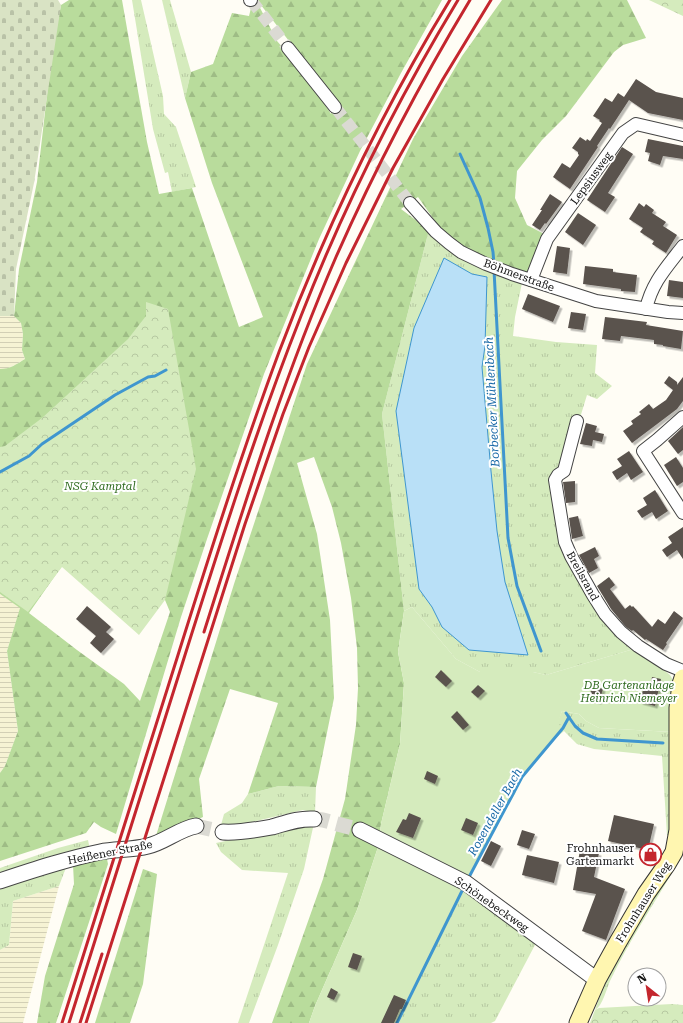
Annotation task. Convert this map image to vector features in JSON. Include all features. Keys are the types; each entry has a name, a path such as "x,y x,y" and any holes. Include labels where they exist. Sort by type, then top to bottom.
{"main road":[{"name":"Frohnhauser Weg","path":"578,1023 618,942 642,901 674,852 678,830 678,708 683,678"}],"street":[{"path":"288,48 335,107"},
{"name":"Lepsiusweg","path":"531,280 547,239 623,133 636,124 683,135"},
{"name":"Böhmerstraße","path":"410,203 436,232 449,243 461,252 486,264 506,272 596,301 683,313"},
{"path":"646,309 648,298 655,283 683,246"},
{"path":"683,417 662,436 643,450 683,513"},
{"name":"Breilsrand","path":"577,421 564,471 558,475 555,480 565,542 571,556 597,602 621,632 638,646 666,664 683,671"},
{"path":"223,832 242,832 272,827 300,819 314,819"},
{"name":"Heißener Straße","path":"0,881 99,852 148,846 161,842 183,830 196,826"},
{"name":"Schönebeckweg","path":"360,830 466,883 598,980"}],"shaded area":[{"path":"0,316 14,316 21,323 23,334 22,350 25,359 6,369 0,369"},
{"path":"0,594 18,606 21,606 7,651 18,731 5,766 0,773"},
{"path":"59,886 23,1023 0,1023 0,950 9,945 13,901"}],"green space":[{"path":"0,0 58,0 61,5 34,183 16,269 14,316 0,316"},
{"path":"69,0 122,0 147,142 159,194 192,188 239,327 263,317 212,183 185,98 191,72 213,64 232,13 249,16 253,0 256,0 277,41 304,72 331,114 335,100 257,0 442,0 360,151 319,239 264,374 181,617 116,834 94,822 86,833 0,861 0,773 5,766 18,731 7,651 20,608 0,594 0,369 10,367 25,359 22,350 23,334 21,323 14,316 19,269 37,182 52,51 61,5","holes":["71,553 165,600 170,612 140,701 124,684 29,613"]},
{"path":"132,0 141,0 163,96 164,114 176,127 196,187 172,192 168,172 165,173 153,129"},
{"path":"162,0 170,0 191,72 185,98"},
{"path":"502,0 627,0 646,38 623,45 614,52 566,116 542,140 517,171 515,198 527,225 548,236 530,279 462,251 442,231 418,197 401,209 429,230 382,414 404,611 398,652 404,683 400,744 381,824 378,847 357,910 309,1023 272,1023 323,879 345,799 356,725 358,688 357,648 351,598 341,543 332,507 314,457 297,463 317,534 330,620 334,698 316,787 279,786 248,794 278,703 230,689 199,779 203,817 155,839 234,584 307,364 413,139 462,56"},
{"path":"649,0 683,0 683,16"},
{"path":"429,230 523,278 515,317 513,336 556,342 597,345 595,373 612,386 597,399 587,395 562,466 556,474 568,557 637,648 546,675 533,672 480,672 456,659 412,607 404,611 382,414"},
{"name":"NSG Kamptal","path":"146,302 168,309 196,469 165,600 139,635 62,567 28,612 0,592 0,447 5,446 42,418 128,339 146,316"},
{"name":"DB Gartenanlage Heinrich Niemeyer","path":"412,607 456,659 480,672 533,672 546,675 637,648 670,675 674,682 672,732 599,728 586,721 579,714 562,711 558,723 564,731 551,742 520,779 515,794 504,811 469,877 464,890 396,1023 309,1023 357,910 378,847 381,824 400,744 404,683 398,652 404,611"},
{"path":"562,711 579,714 586,721 599,728 672,732 673,836 667,835 662,756 594,749 577,744 557,723"},
{"path":"279,786 316,787 315,813 303,810 239,825 221,825 224,814 242,803 248,794"},
{"path":"314,823 304,869 249,1023 238,1023 288,873 242,870 221,852 216,843"},
{"path":"88,840 89,850 0,876 0,868 58,848"},
{"path":"680,856 676,866 625,952 610,981 602,1001 595,1010 604,984 643,912"},
{"path":"107,859 108,864 56,1023 37,1023 45,976 74,884 73,865 91,860"},
{"path":"67,865 59,886 13,901 9,945 0,950 0,887"},
{"path":"143,869 157,874 143,984 130,1023 95,1023"},
{"path":"464,890 536,943 495,1021 491,1023 396,1023"},
{"path":"667,1004 683,1005 683,1023 590,1023 595,1010 599,1008 667,1007"}],"water":[{"path":"444,258 472,274 487,277 485,346 482,367 497,531 505,582 528,655 469,650 442,627 432,607 419,589 396,411 414,328"}],"building":[{"path":"636,79 656,92 683,98 683,120 648,113 629,100 597,146 598,147 570,189 553,177 562,163 570,168 579,155 578,152 572,148 580,137 586,141 587,139 590,141 602,123 593,116 605,98 612,102 618,93 624,97"},
{"path":"648,139 683,146 683,159 663,156 660,165 648,161 650,153 645,152"},
{"path":"622,147 633,154 608,193 615,197 605,212 587,200"},
{"path":"550,194 562,202 540,230 532,225"},
{"path":"639,203 644,207 646,204 654,210 652,213 666,222 663,226 677,235 666,253 652,244 654,241 640,232 643,228 629,219"},
{"path":"578,213 596,225 583,245 565,232"},
{"path":"557,246 570,248 567,274 553,272"},
{"path":"585,266 613,269 613,272 637,275 635,292 583,284"},
{"path":"669,280 683,282 683,298 667,296"},
{"path":"528,294 560,306 553,322 522,309"},
{"path":"571,312 586,314 583,330 568,328"},
{"path":"605,317 647,322 646,325 683,331 681,349 654,344 654,340 621,336 620,341 602,339"},
{"path":"669,376 677,382 677,385 683,377 683,401 677,409 632,443 623,431 633,424 631,421 641,414 639,412 649,404 653,409 666,400 673,390 664,383"},
{"path":"586,423 597,426 595,432 604,434 602,442 593,440 592,446 580,444"},
{"path":"683,427 683,450 678,454 668,441"},
{"path":"629,451 643,472 631,480 627,473 617,480 612,472 622,466 617,459"},
{"path":"676,457 683,468 683,482 677,486 664,465"},
{"path":"575,481 575,502 566,503 563,482"},
{"path":"655,490 668,511 656,519 652,512 642,518 637,511 647,505 643,498"},
{"path":"578,516 583,536 572,539 569,518"},
{"path":"683,527 683,559 677,550 667,557 662,550 672,543 668,537"},
{"path":"595,547 599,556 594,559 598,568 589,573 579,555"},
{"path":"609,577 615,585 610,589 625,609 630,605 632,607 633,606 652,627 658,619 665,624 674,611 683,618 663,650 626,627 611,609 597,586"},
{"path":"87,606 111,627 106,632 114,639 101,653 90,643 96,636 76,619"},
{"path":"441,670 452,681 446,687 435,677"},
{"path":"652,677 661,679 655,706 640,702 645,681 651,682"},
{"path":"478,685 485,691 478,698 471,692"},
{"path":"593,685 603,689 599,702 588,699"},
{"path":"457,711 469,725 463,730 451,717"},
{"path":"427,771 438,776 435,784 424,779"},
{"path":"409,813 421,818 413,838 396,832 403,819 406,820"},
{"path":"614,815 654,824 648,850 608,841"},
{"path":"466,818 478,823 473,835 461,830"},
{"path":"522,830 535,834 529,849 517,845"},
{"path":"491,841 501,846 491,866 481,861"},
{"path":"580,850 599,853 594,877 625,889 606,940 582,931 596,894 573,890"},
{"path":"527,855 559,862 554,883 522,875"},
{"path":"353,953 362,956 357,970 348,967"},
{"path":"331,988 338,992 334,1000 327,997"},
{"path":"394,995 406,1000 402,1009 400,1009 394,1023 381,1023"}],"waterway":[{"name":"Borbecker Mühlenbach","path":"460,154 480,198 488,228 494,264"},
{"name":"Borbecker Mühlenbach","path":"494,270 508,538 517,586 541,651"},
{"path":"0,472 29,456 42,444 115,395 148,377 155,376 166,370"},
{"name":"Borbecker Mühlenbach","path":"566,713 575,726 583,733 597,739 663,743"},
{"name":"Rosendeller Bach","path":"468,879 522,777 563,728 569,717"},
{"name":"Rosendeller Bach","path":"397,1023 462,891"}],"tunnel":[{"path":"251,0 288,48"},
{"path":"335,107 410,203"},
{"path":"314,819 360,830"},
{"path":"196,826 223,832"}],"railway":[{"path":"62,1023 214,541 279,352 335,216 356,172 401,85 450,0"},
{"path":"69,1023 170,701 269,400 301,316 353,194 393,115 458,0"},
{"path":"204,632 249,490 281,396 336,257 366,191 399,127 433,63 470,0"},
{"path":"86,1023 245,524 283,414 309,347 346,263 393,168 443,79 491,0"},
{"path":"80,1023 102,954"}],"place":[{"name":"Frohnhauser Gartenmarkt","path":"650,854"}]}
